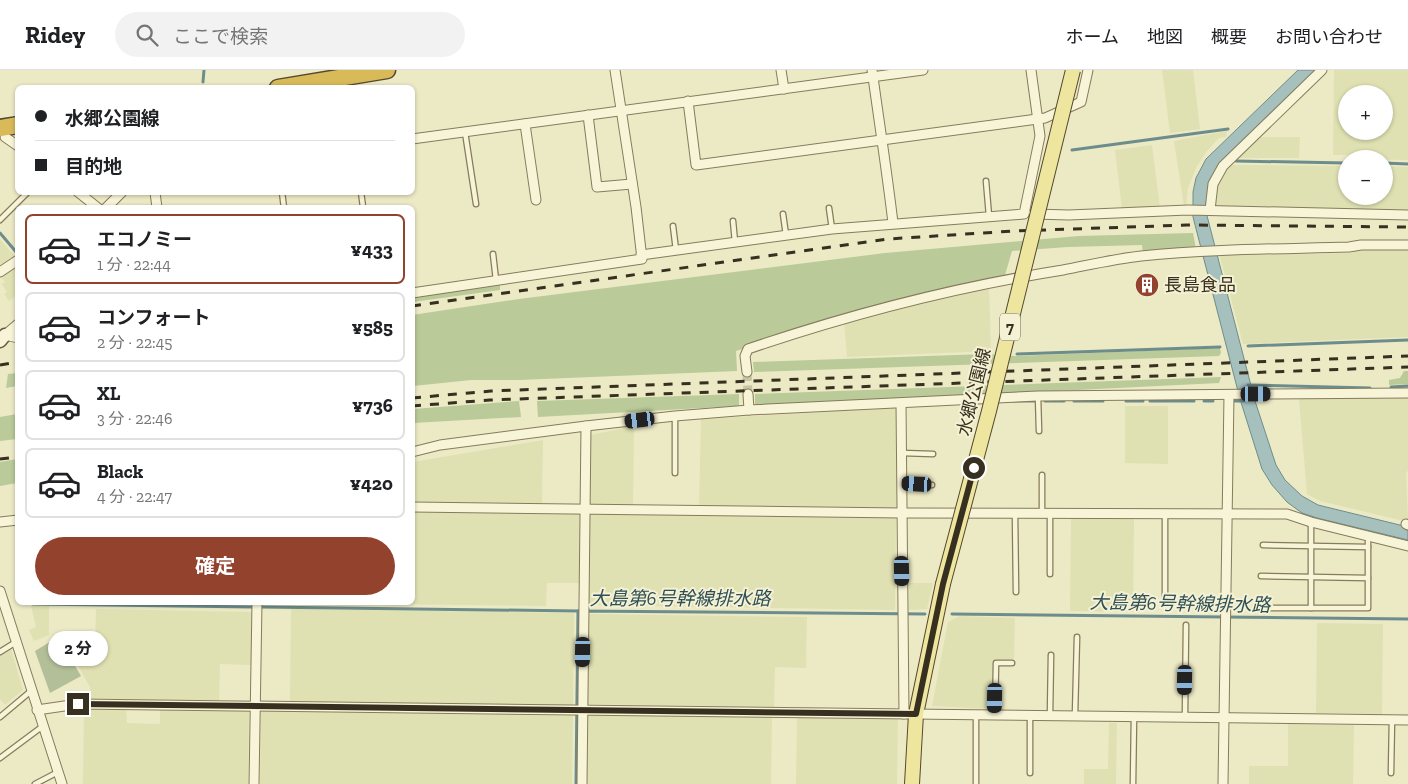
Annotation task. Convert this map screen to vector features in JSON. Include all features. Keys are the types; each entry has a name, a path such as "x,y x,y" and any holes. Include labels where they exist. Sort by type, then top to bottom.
{"highway":[{"path":"289,85 331,74 387,70"},
{"path":"3,132 15,126"}],"main road":[{"name":"水郷公園線","path":"912,784 910,714 989,411 1073,70"}],"street":[{"path":"415,293 642,258 616,70"},
{"path":"781,70 784,89"},
{"path":"415,139 784,89 873,73 923,70"},
{"path":"1024,214 1040,136 1031,70"},
{"path":"688,101 696,165 1046,118 1081,102 1088,70"},
{"path":"1208,210 1213,184 1223,166 1322,70"},
{"path":"873,73 881,141 888,174 893,223"},
{"path":"588,116 598,188 632,184"},
{"path":"525,124 536,200"},
{"path":"3,132 15,143"},
{"path":"82,195 96,205"},
{"path":"102,205 117,195"},
{"path":"641,255 893,223 1024,214 1069,215 1208,210 1408,215"},
{"path":"747,372 745,356 748,349 804,330 910,300 1000,280 1141,256 1218,250 1408,245"},
{"path":"0,272 15,262"},
{"path":"415,451 440,445 586,426 749,410 1038,396 1408,393"},
{"path":"748,394 749,410"},
{"path":"1223,784 1227,513 1233,394"},
{"path":"901,403 903,614 910,714"},
{"path":"582,784 579,711 584,610 586,426"},
{"path":"415,507 902,513 1287,514 1310,522 1408,546"},
{"path":"0,522 15,520"},
{"path":"1,596 62,784"},
{"path":"254,784 257,605"},
{"path":"38,710 78,704 579,711 1224,716 1408,720"}],"lane":[{"path":"465,132 476,204"},
{"path":"986,181 989,216"},
{"path":"0,220 25,195"},
{"path":"829,208 832,230"},
{"path":"783,214 786,236"},
{"path":"733,221 736,242"},
{"path":"673,226 676,250"},
{"path":"493,254 496,280"},
{"path":"1038,396 1039,431"},
{"path":"675,416 675,474"},
{"path":"902,453 933,454"},
{"path":"1042,475 1050,574"},
{"path":"902,484 932,485"},
{"path":"1015,513 1016,592"},
{"path":"1165,513 1165,603"},
{"path":"1310,522 1311,608"},
{"path":"1260,608 1368,608 1368,536"},
{"path":"1263,545 1368,547"},
{"path":"1261,576 1368,578"},
{"path":"1185,716 1186,625"},
{"path":"1076,715 1077,637"},
{"path":"0,652 16,642"},
{"path":"1050,715 1051,655"},
{"path":"995,715 996,664 1012,663"},
{"path":"0,717 31,691"},
{"path":"976,714 976,784"},
{"path":"1030,715 1030,773"},
{"path":"1133,784 1134,716"},
{"path":"1391,773 1392,719"},
{"path":"0,758 42,726"},
{"path":"35,784 58,772"}],"green space":[{"path":"1162,70 1193,70 1200,129 1170,133"},
{"path":"1334,70 1408,70 1408,160 1393,160 1393,150 1338,150 1338,155 1333,155"},
{"path":"1227,131 1226,137 1219,138 1206,152 1196,168 1188,188 1186,207 1184,206 1174,141"},
{"path":"1257,137 1300,137 1299,158 1238,158"},
{"path":"1152,145 1160,208 1122,209 1115,150"},
{"path":"1230,165 1338,166 1338,205 1393,205 1393,166 1408,167 1408,211 1215,208 1218,186 1223,174"},
{"path":"1193,233 1196,249 1143,254 1142,245 1012,251 1005,275 865,309 736,351 737,371 519,380 471,380 415,386 415,315 519,299 885,253 1079,236"},
{"path":"0,239 15,257 0,267"},
{"path":"1362,247 1408,248 1408,337 1243,344 1219,253 1226,252 1234,255 1352,253"},
{"path":"15,265 15,296 9,301 4,294 7,292 2,284 5,282 0,275"},
{"path":"500,284 500,290 415,302 415,297"},
{"path":"989,285 991,351 847,357 844,321"},
{"path":"1220,348 1221,353 1219,356 754,372 753,362 986,354 1015,356"},
{"path":"1404,371 1408,371 1408,384 1389,385 1389,380 1400,378"},
{"path":"15,373 15,386 6,388 8,374"},
{"path":"1221,377 1219,383 755,406 755,394"},
{"path":"739,394 739,406 538,417 537,401"},
{"path":"1408,398 1408,471 1406,472 1408,522 1320,501 1307,494 1299,399"},
{"path":"519,401 521,417 415,423 415,409"},
{"path":"1125,406 1168,406 1168,464 1125,463"},
{"path":"897,409 897,508 699,507 701,419"},
{"path":"15,414 15,439 0,441 0,417"},
{"path":"634,426 633,506 589,506 590,435"},
{"path":"543,440 542,505 415,503 415,462"},
{"path":"15,459 15,483 0,486 0,462"},
{"path":"415,509 582,512 581,583 547,583 546,606 415,605"},
{"path":"588,512 896,517 895,610 587,605"},
{"path":"1071,518 1134,519 1133,612 1070,611"},
{"path":"909,583 933,583 927,609 909,610"},
{"path":"31,606 49,606 49,635 34,641 29,630 36,627"},
{"path":"96,609 252,612 251,665 220,664 219,702 90,700 90,687 68,648 68,644 95,645"},
{"path":"291,609 574,613 573,705 290,701"},
{"path":"588,614 807,617 806,668 775,667 774,707 587,704"},
{"path":"960,616 1015,618 1014,659 993,660 992,709 932,706 948,622"},
{"path":"1317,623 1383,624 1382,714 1316,713"},
{"path":"58,637 81,676 50,693 35,651"},
{"path":"11,649 23,690 5,705 0,699 0,656"},
{"path":"84,708 126,709 127,723 160,724 160,710 249,711 248,784 83,784"},
{"path":"261,711 573,716 572,784 260,784"},
{"path":"587,715 772,717 771,784 587,784"},
{"path":"797,717 898,719 897,784 796,784"},
{"path":"1109,723 1117,723 1116,784 1084,784 1084,769 1108,769"},
{"path":"1288,724 1354,725 1353,784 1249,784 1249,766 1288,766"}],"water":[{"path":"1298,70 1317,70 1218,165 1210,186 1207,207 1205,208 1255,401 1276,465 1285,480 1302,496 1318,505 1408,527 1408,540 1302,513 1287,502 1272,485 1262,469 1240,399 1193,217 1193,192 1196,178 1206,159"}],"waterway":[{"path":"203,82 204,70"},
{"path":"1072,150 1228,129"},
{"path":"1236,161 1338,163"},
{"path":"1393,163 1408,164"},
{"path":"0,233 15,251"},
{"path":"1248,346 1408,340"},
{"path":"1017,354 1220,347"},
{"path":"1248,385 1370,388"},
{"path":"1391,387 1408,386"},
{"path":"1013,401 1034,401"},
{"path":"1045,401 1064,401"},
{"path":"1074,401 1103,401"},
{"path":"1126,401 1143,401"},
{"path":"1150,401 1194,401"},
{"path":"1204,401 1213,401"},
{"path":"1235,401 1244,401"},
{"path":"106,605 253,607"},
{"path":"262,607 578,611"},
{"name":"大島第6号幹線排水路","path":"576,784 578,611 925,614"},
{"name":"大島第6号幹線排水路","path":"952,614 1408,619"}],"tunnel":[{"path":"747,372 748,394"}],"railway":[{"path":"415,306 888,239 1014,231 1187,225 1408,227"},
{"path":"415,398 491,391 1408,356"},
{"path":"0,365 15,362"},
{"path":"415,406 490,400 1408,367"},
{"path":"0,459 15,457"}],"place":[{"name":"長島食品","path":"1147,285"}],"route":[{"path":"78,704 916,714 943,584 974,468"}]}
